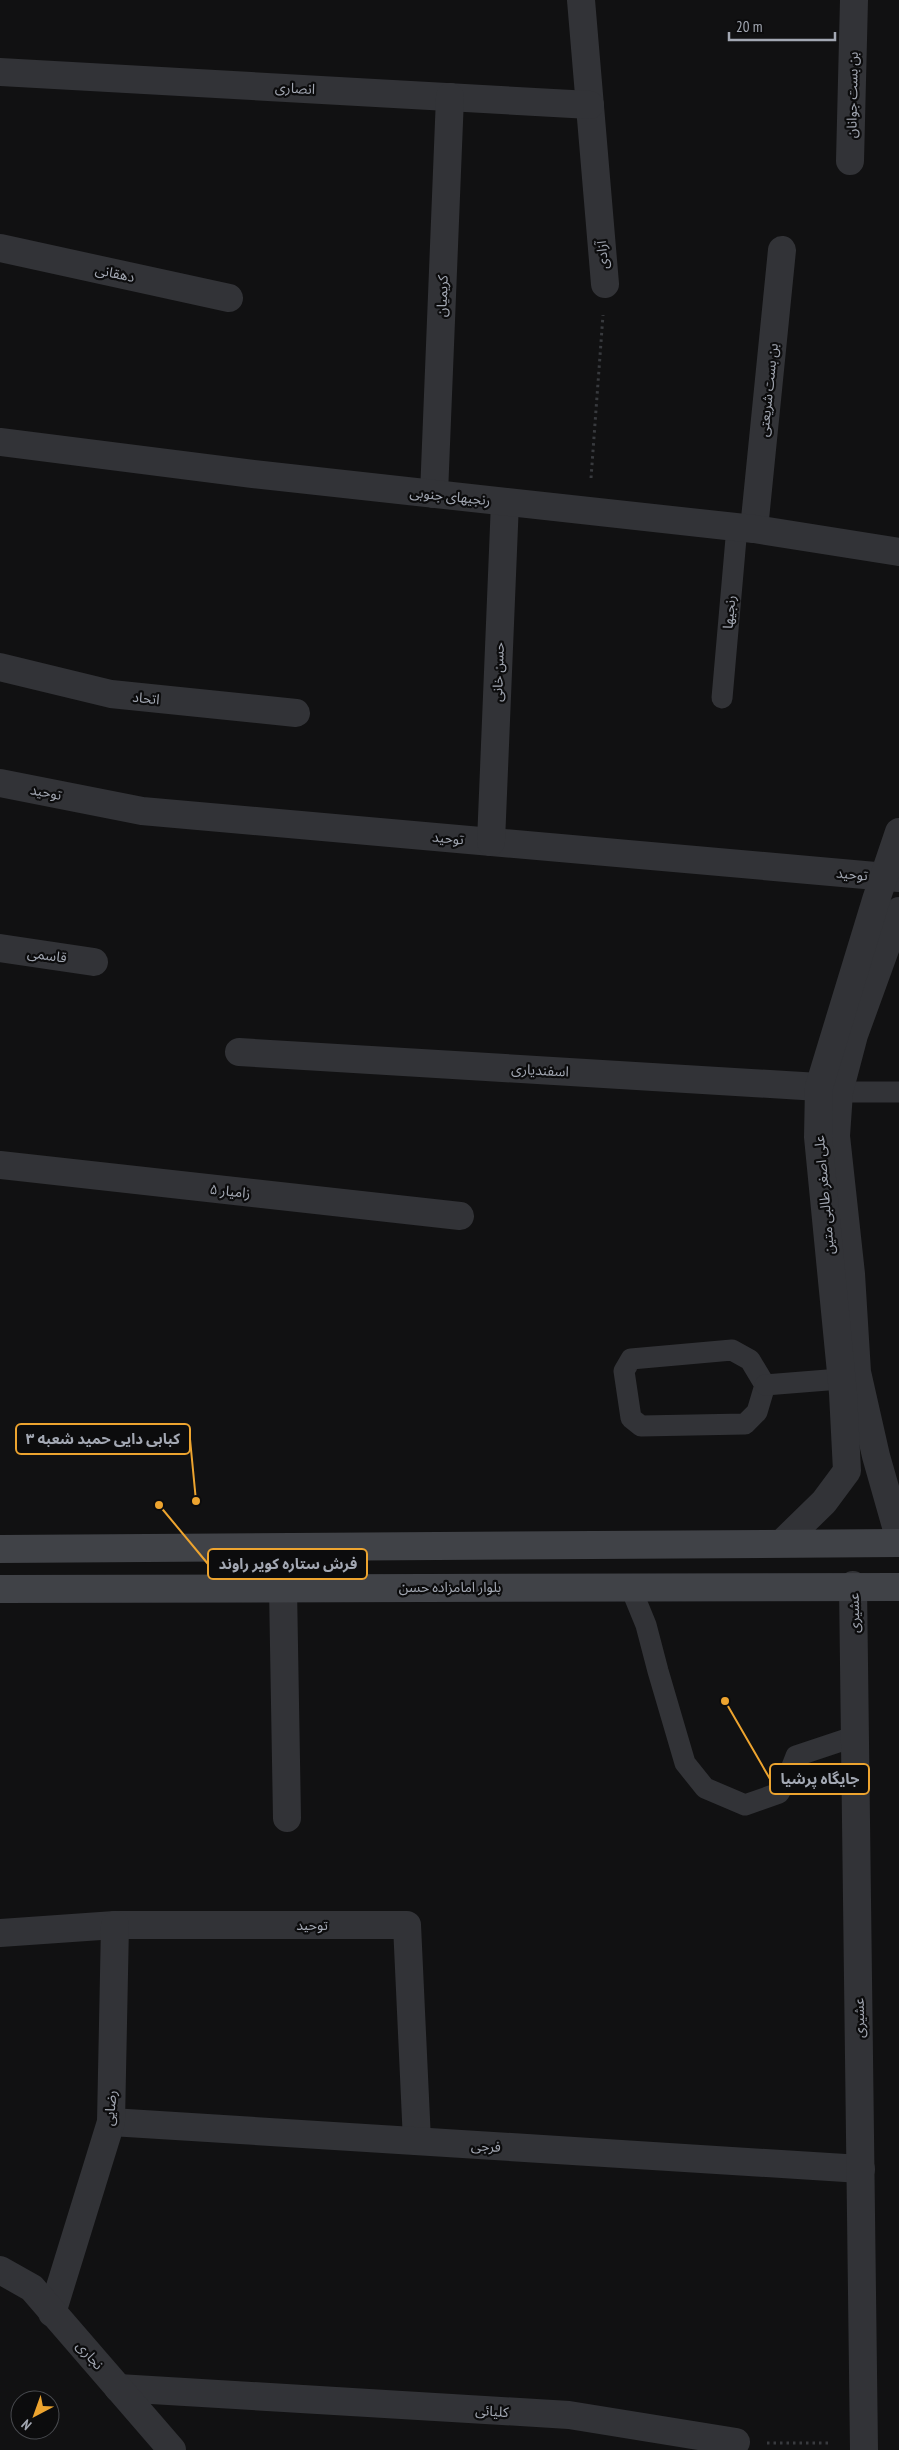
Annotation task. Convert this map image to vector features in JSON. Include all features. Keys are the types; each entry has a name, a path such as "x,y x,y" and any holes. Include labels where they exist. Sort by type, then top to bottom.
{"main road":[{"path":"0,1549 899,1543"},
{"name":"بلوار امامزاده حسن","path":"0,1589 899,1586"}],"street":[{"name":"آزادی","path":"581,0 605,284"},
{"name":"بن بست جوانان","path":"850,161 854,0"},
{"name":"انصاری","path":"0,72 590,105"},
{"name":"کریمیان","path":"434,494 450,97"},
{"name":"دهقانی","path":"0,248 230,298"},
{"name":"بن بست شریعتی","path":"746,528 782,250"},
{"name":"رنجیهای جنوبی","path":"0,442 253,474 746,528 899,552"},
{"name":"حسن خانی","path":"491,842 505,502"},
{"name":"اتحاد","path":"0,667 111,694 296,713"},
{"name":"توحید","path":"0,782 142,811 891,877"},
{"name":"علی اصغر طالبی متین","path":"782,1543 824,1502 847,1472 846,1436 818,1137 829,1089 891,877 899,832"},
{"name":"علی اصغر طالبی متین","path":"897,926 854,1034 829,1089 851,1274 857,1372 876,1456 899,1537"},
{"name":"قاسمی","path":"0,948 94,962"},
{"name":"اسفندیاری","path":"239,1052 829,1089"},
{"name":"زامیار ۵","path":"0,1165 460,1216"},
{"name":"عشیری","path":"853,1585 864,2447"},
{"path":"284,1588 287,1818"},
{"name":"توحید","path":"0,1933 116,1925 407,1925 417,2141"},
{"name":"رضایی","path":"52,2312 111,2122 116,1925"},
{"name":"فرجی","path":"111,2122 861,2169"},
{"name":"نجاری","path":"0,2270 32,2288 172,2450"},
{"name":"کلیائی","path":"118,2388 569,2416 736,2442"}],"lane":[{"name":"رنجیها","path":"722,698 746,528"},
{"path":"829,1089 899,1092"},
{"path":"732,1350 750,1360 765,1384 757,1412 745,1424 641,1426 631,1418 624,1371 631,1359 732,1350"},
{"path":"765,1384 840,1379"},
{"path":"630,1586 646,1625 685,1763 705,1788 745,1805 779,1793 788,1779 796,1756 856,1736"}],"path":[{"name":"آزادی","path":"589,511 605,284"},
{"path":"736,2442 864,2447"}],"place":[{"name":"کبابی دایی حمید شعبه ۳","path":"196,1501"},
{"name":"فرش ستاره کویر راوند","path":"159,1505"},
{"name":"جایگاه پرشیا","path":"725,1701"}]}
